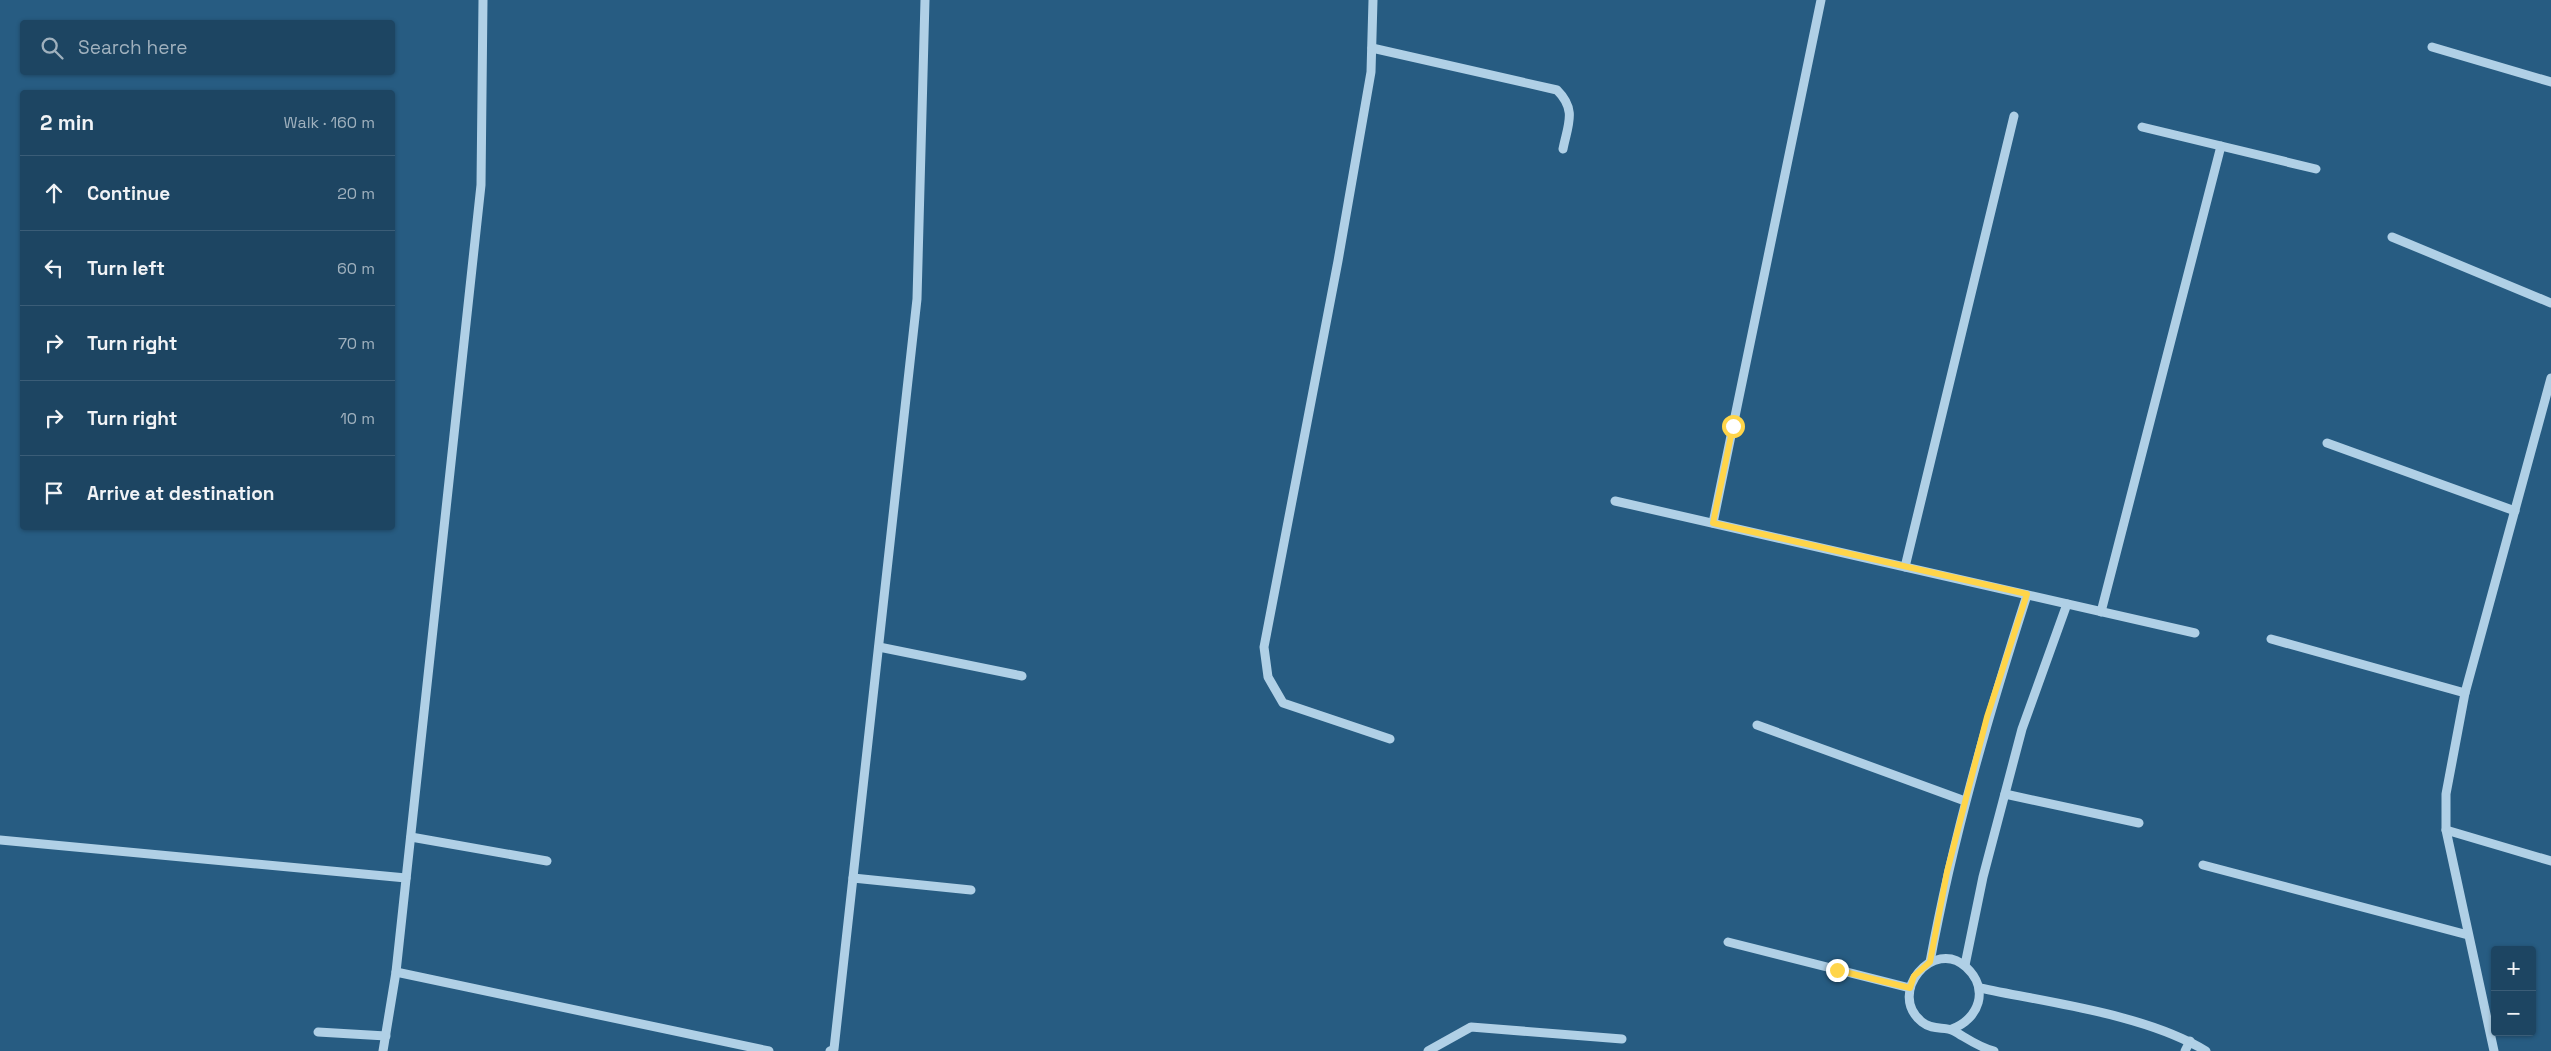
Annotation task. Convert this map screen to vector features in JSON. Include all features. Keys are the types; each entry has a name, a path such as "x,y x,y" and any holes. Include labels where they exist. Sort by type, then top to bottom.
{"street":[{"path":"383,1051 396,972 481,185 483,0"},
{"path":"830,1051 834,1049 917,299 925,0"},
{"path":"1374,0 1370,72 1338,261 1264,647 1268,677 1283,703 1390,739"},
{"path":"1713,523 1821,0"},
{"path":"2432,47 2551,82"},
{"path":"1372,48 1557,90 1567,100 1570,112 1563,149"},
{"path":"1905,567 2014,116"},
{"path":"2142,127 2316,169"},
{"path":"2101,612 2221,146"},
{"path":"2392,237 2551,303"},
{"path":"2494,1051 2446,830 2446,794 2464,693 2551,378"},
{"path":"2327,442 2515,511"},
{"path":"1614,500 2195,633"},
{"path":"1930,962 1947,872 1987,717 2027,594"},
{"path":"1965,965 1983,877 2022,729 2067,604"},
{"path":"2271,639 2464,693"},
{"path":"879,647 1022,676"},
{"path":"1757,725 1965,801"},
{"path":"2005,794 2139,823"},
{"path":"2446,830 2551,861"},
{"path":"411,837 547,861"},
{"path":"0,840 406,878"},
{"path":"2203,865 2468,935"},
{"path":"853,878 971,890"},
{"path":"1728,942 1910,988"},
{"path":"1942,959 1954,960 1965,965 1974,976 1980,988 1977,1010 1962,1025 1952,1029 1931,1027 1922,1022 1910,1005 1910,988 1914,976 1930,962 1942,959"},
{"path":"396,972 769,1051"},
{"path":"1980,988 2143,1023 2190,1041 2206,1051"},
{"path":"1428,1051 1471,1027 1622,1039"},
{"path":"1952,1029 1969,1042 1994,1051"},
{"path":"318,1032 386,1036"},
{"path":"2185,1051 2190,1041"}],"route":[{"path":"1733,426 1713,523 2027,594 1987,717 1947,872 1930,962 1914,976 1910,988 1837,970"}]}
